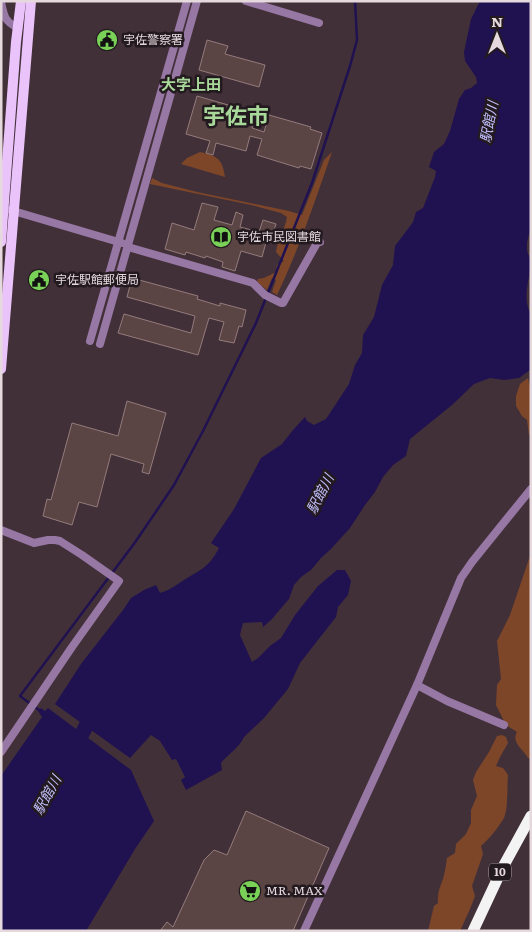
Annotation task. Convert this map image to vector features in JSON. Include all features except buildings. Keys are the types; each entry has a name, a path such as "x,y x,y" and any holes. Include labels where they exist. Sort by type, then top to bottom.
{"highway":[{"name":"10","path":"473,931 503,867 531,816"}],"main road":[{"path":"1,242 2,209 21,1"},
{"path":"1,369 31,1"}],"street":[{"path":"90,341 187,1"},
{"path":"100,344 197,1"},
{"path":"246,1 319,22"},
{"path":"1,2 5,18 9,24 18,28"},
{"path":"2,209 15,211 252,283 265,295 281,303 317,243 320,242"},
{"path":"304,931 417,686 461,578 531,489"},
{"path":"1,530 32,543 48,540 60,541 119,581 1,752"},
{"path":"417,686 504,725"}],"shaded area":[{"path":"200,152 211,155 221,162 225,177 181,164 187,158"},
{"path":"332,152 300,242 277,295 272,292 276,280 272,278 267,290 257,282 258,279 276,272 277,265 284,261 276,252 287,217 281,213 251,205 150,184 152,178 162,183 197,192 302,215 324,160"},
{"path":"528,378 531,392 531,436 529,435 527,420 516,406 516,396 520,384"},
{"path":"531,553 531,759 518,746 515,739 517,732 506,725 496,705 497,685 501,679 497,641 510,615"},
{"path":"502,735 506,737 508,743 496,766 503,768 508,775 506,809 502,822 481,846 483,854 472,886 475,896 460,931 428,931 434,906 438,903 438,894 447,858 455,853 456,844 466,834 471,823 471,810 477,796 473,780 476,772 497,736"}],"water":[{"path":"480,1 531,1 531,229 527,247 531,264 527,296 528,309 531,315 530,370 519,378 504,380 490,378 474,384 452,405 410,439 406,456 393,465 383,477 350,528 311,570 294,585 289,599 271,620 263,627 262,622 243,623 240,635 252,662 281,638 295,615 318,586 337,570 345,570 351,581 348,595 338,607 336,617 300,663 288,689 264,718 221,763 222,770 186,790 181,780 185,777 176,759 172,760 160,741 151,735 130,758 55,704 81,664 131,598 156,585 160,593 167,590 208,564 219,548 211,543 234,509 261,458 282,444 305,417 307,421 314,425 326,419 349,384 355,365 362,353 363,335 374,317 382,285 393,265 395,246 413,222 416,212 423,208 435,177 436,171 429,167 434,152 444,144 450,131 459,99 465,90 477,83 476,77 465,61 464,52 471,19"},
{"path":"41,708 45,711 48,708 131,770 154,821 86,931 1,931 1,776 42,717 38,711"}],"waterway":[{"path":"39,710 20,696 136,541 174,485 256,323 312,183 350,66 357,40 355,1"},
{"name":"駅館川","path":"73,751 95,709"}],"place":[{"name":"宇佐警察署","path":"107,40"},
{"name":"宇佐市民図書館","path":"221,237"},
{"name":"宇佐駅館郵便局","path":"39,280"},
{"name":"MR. MAX","path":"250,891"}],"district":[{"name":"大字上田","path":"191,85"},
{"name":"宇佐市","path":"236,116"}]}
